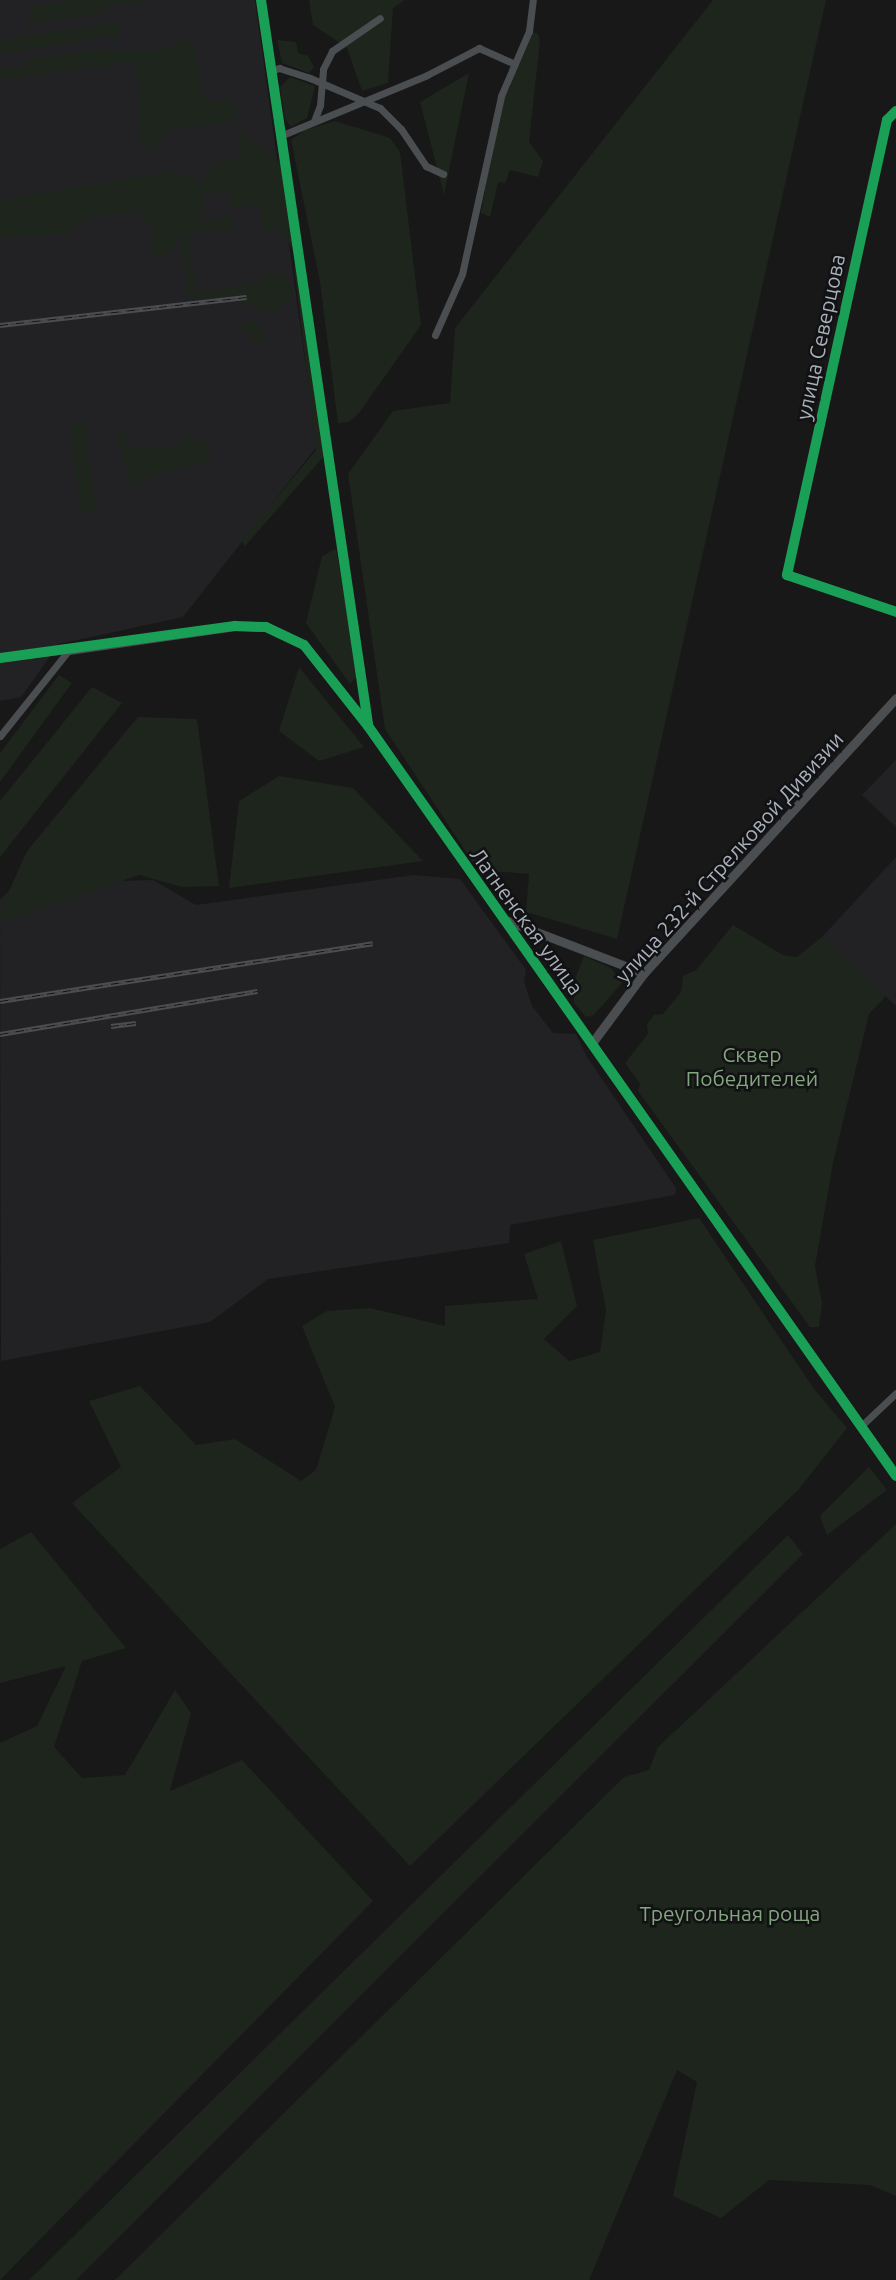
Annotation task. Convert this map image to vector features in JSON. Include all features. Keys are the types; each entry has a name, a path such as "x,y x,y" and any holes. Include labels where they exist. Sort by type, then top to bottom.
{"street":[{"path":"261,0 368,726"},
{"path":"435,335 462,274 512,63 529,32 533,0"},
{"path":"313,121 324,83 323,69 332,51 380,18"},
{"path":"281,136 427,75 479,48 512,63"},
{"path":"271,71 279,68 324,83 380,108 401,130 426,166 443,174"},
{"name":"улица Северцова","path":"896,111 887,120 787,575 896,612"},
{"name":"Латненская улица","path":"0,658 235,626 266,627 303,645 368,726 896,1476"},
{"path":"0,736 69,650"},
{"name":"улица 232-й Стрелковой Дивизии","path":"592,1043 644,973 896,698"},
{"path":"502,918 644,973"},
{"path":"860,1426 896,1393"}],"shaded area":[{"path":"0,0 255,0 317,446 183,617 59,644 21,697 0,701"},
{"path":"896,760 896,827 862,795"},
{"path":"896,857 896,1006 822,937"},
{"path":"414,875 460,879 526,970 524,981 532,1006 553,1033 576,1034 587,1057 676,1188 675,1195 510,1225 509,1243 268,1279 210,1322 1,1361 0,900 15,884 153,880 196,905"}],"green space":[{"path":"76,0 151,0 132,6 118,2 102,12 28,24 29,7"},
{"path":"309,0 405,0 393,8 388,83 362,91 347,48 313,25"},
{"path":"713,0 826,0 617,939 526,912 529,874 478,870 385,729 348,474 393,411 450,403 455,328"},
{"path":"119,22 117,39 111,36 0,54 0,40"},
{"path":"529,31 538,34 540,41 529,142 543,161 538,177 510,170 505,183 498,182 490,217 481,213 495,131 504,96 511,86 509,68"},
{"path":"193,39 203,100 235,102 237,121 163,131 162,142 148,152 140,138 138,76 132,62 0,80 0,69 25,68 29,59 97,50 149,52"},
{"path":"277,40 296,42 298,53 308,56 314,67 309,73 282,63"},
{"path":"469,73 444,195 420,102"},
{"path":"290,77 315,86 307,118 291,127 285,119 280,87"},
{"path":"335,121 390,138 400,152 421,325 359,413 349,422 338,423 320,282 291,140 305,130"},
{"path":"238,124 247,139 273,155 285,168 297,248 292,248 281,230 263,231 259,204 233,208 228,192 202,195 204,217 195,225 230,216 236,229 201,231 189,238 191,268 198,292 256,283 269,272 284,274 294,294 279,310 272,313 225,298 189,298 180,234 172,231 177,247 160,257 151,252 154,228 136,211 88,218 67,234 0,237 0,200 168,172 194,177 199,186 213,164 239,159"},
{"path":"294,266 298,267 326,454 245,546 241,541 316,450"},
{"path":"245,321 258,323 266,342 253,341 239,327"},
{"path":"84,423 96,511 82,513 69,425"},
{"path":"121,427 133,448 172,448 190,436 202,444 209,441 210,462 155,475 131,489 116,434"},
{"path":"336,549 358,676 350,684 306,623 322,556"},
{"path":"299,667 364,747 319,761 279,731"},
{"path":"59,675 72,683 0,782 0,753"},
{"path":"92,687 122,703 0,857 0,801"},
{"path":"138,717 197,719 219,886 182,887 139,875 0,923 0,911 27,851"},
{"path":"279,776 353,788 423,861 229,888 239,801"},
{"name":"Сквер Победителей","path":"733,925 783,955 797,957 822,937 886,996 869,1014 833,1163 815,1266 822,1303 819,1327 810,1327 638,1091 640,1084 625,1063 648,1034 647,1024 654,1015 663,1014 681,992 683,976 696,970"},
{"path":"584,956 611,968 622,983 594,1015 586,1017 574,1003 574,981"},
{"path":"699,1218 814,1389 847,1428 799,1489 410,1866 72,1503 121,1467 89,1401 140,1386 196,1445 235,1439 301,1481 316,1470 335,1407 302,1326 327,1311 370,1308 445,1326 445,1306 538,1299 524,1254 561,1241 577,1306 544,1339 569,1361 600,1352 606,1310 593,1240"},
{"path":"869,1467 887,1490 827,1535 820,1516"},
{"name":"Треугольная роща","path":"896,1524 896,2196 870,2185 769,2180 721,2218 673,2196 697,2082 677,2070 589,2280 115,2280 624,1777 649,1770 658,1747"},
{"path":"31,1532 126,1648 82,1661 54,1747 82,1778 125,1775 175,1690 191,1713 170,1791 242,1760 373,1901 0,2280 0,1743 37,1726 66,1666 0,1683 0,1549"},
{"path":"788,1535 803,1554 76,2280 29,2280"}],"railway":[{"path":"0,325 246,297"},
{"path":"0,1001 373,943"},
{"path":"0,1034 257,991"},
{"path":"111,1026 136,1023"}],"cycle path":[{"path":"261,0 368,724"},
{"path":"896,111 887,120 787,575 896,612"},
{"path":"0,658 235,626 266,627 304,645 368,726 896,1476"}]}
